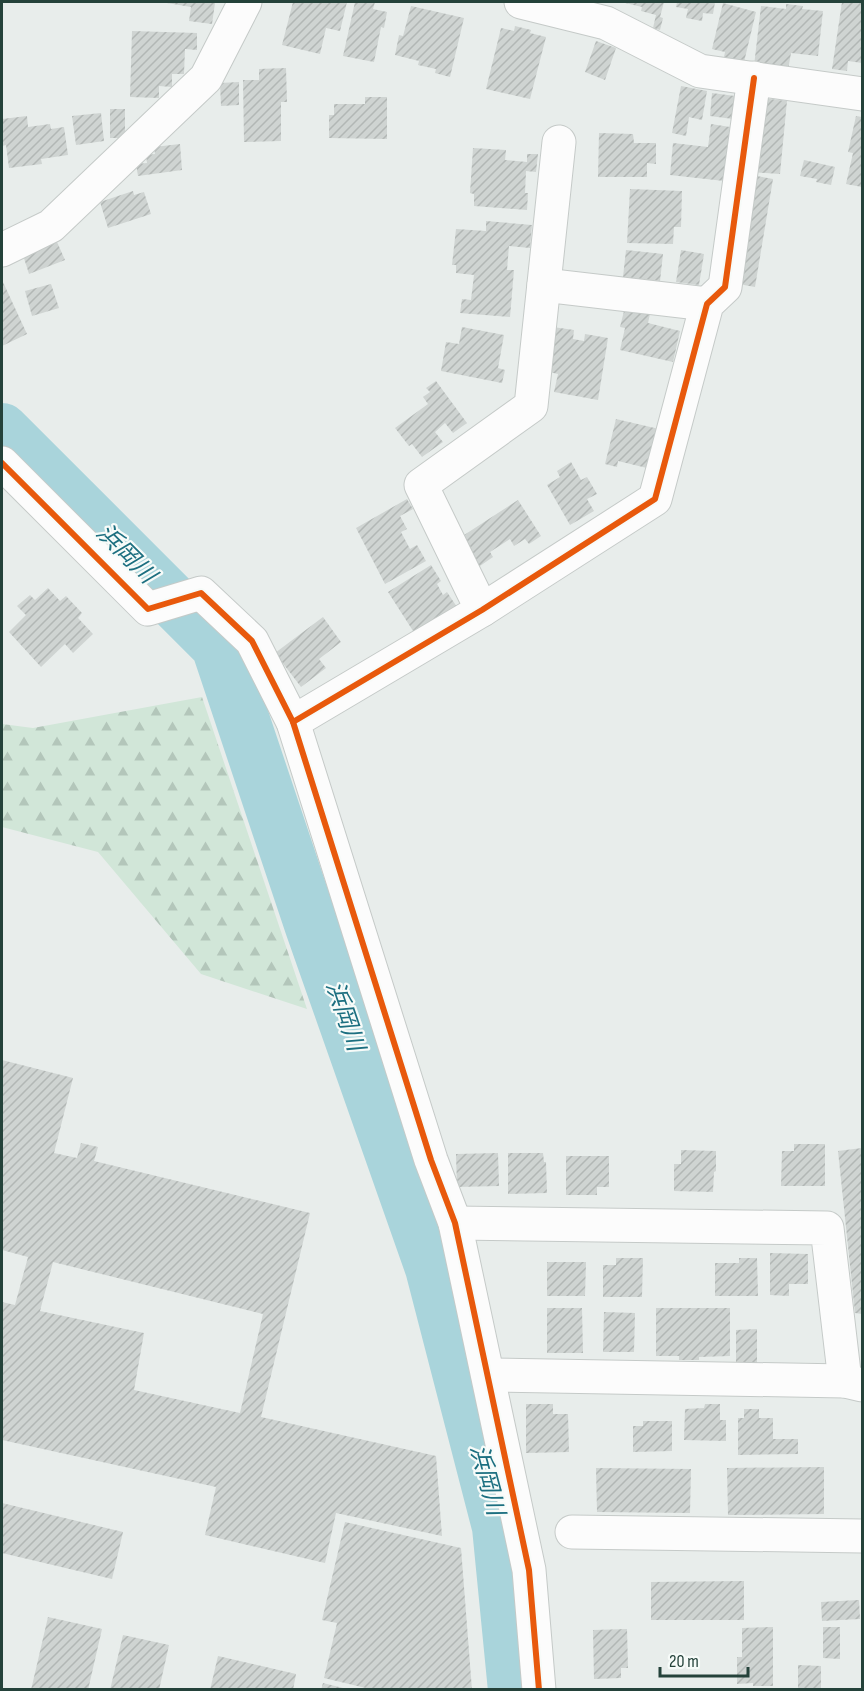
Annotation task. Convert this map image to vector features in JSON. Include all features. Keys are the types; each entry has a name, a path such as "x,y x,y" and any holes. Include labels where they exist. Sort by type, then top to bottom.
{"street":[{"path":"2,250 51,226 206,78 245,2"},
{"path":"521,2 606,23 700,71 862,94"},
{"path":"293,722 483,610 655,500 708,304 725,287 754,78"},
{"path":"483,610 421,486 531,406 559,142"},
{"path":"544,285 708,304"},
{"path":"2,463 148,609 201,593 252,641 293,722 431,1160 455,1222 529,1570 540,1689"},
{"path":"455,1222 827,1228 854,1383 488,1375"},
{"path":"572,1532 862,1536"}],"green space":[{"path":"202,697 307,1009 201,974 98,852 2,827 2,724 33,728"}],"building":[{"path":"167,2 215,3 212,24 189,21 191,7"},
{"path":"293,2 347,2 340,31 326,28 320,54 282,45"},
{"path":"355,2 375,2 373,9 387,12 384,28 381,27 374,62 343,56"},
{"path":"621,2 664,2 660,17 663,18 660,30 653,28 656,15 641,11 642,7"},
{"path":"677,2 715,2 713,14 703,13 702,21 686,18 688,9 676,7"},
{"path":"842,2 862,2 862,63 848,61 847,71 832,69"},
{"path":"723,3 756,12 744,62 724,57 725,52 712,49"},
{"path":"786,4 803,6 802,9 823,11 818,56 791,53 788,70 754,66 761,6 786,9"},
{"path":"411,6 464,18 450,77 435,73 436,69 418,65 419,61 395,55 399,35 403,36"},
{"path":"515,26 546,37 530,99 486,89 501,28 514,31"},
{"path":"132,31 197,33 197,50 185,49 184,74 172,74 172,87 159,86 159,98 130,97"},
{"path":"596,41 616,48 605,80 585,72"},
{"path":"286,68 287,102 281,102 281,141 244,142 243,80 259,80 259,69"},
{"path":"239,82 239,105 221,106 220,83"},
{"path":"681,86 707,91 702,120 689,117 686,136 672,133"},
{"path":"712,93 735,96 733,119 710,116"},
{"path":"365,97 387,97 387,139 329,138 329,115 334,115 334,104 365,104"},
{"path":"761,98 787,101 780,174 751,172"},
{"path":"110,109 125,109 125,138 110,138"},
{"path":"101,113 104,141 76,145 72,116"},
{"path":"27,116 28,127 50,124 51,129 64,127 68,155 41,159 42,164 9,168 6,145 2,146 2,119"},
{"path":"856,116 862,117 862,187 846,184 853,153 848,152"},
{"path":"711,124 730,127 724,181 670,175 673,143 708,147"},
{"path":"599,133 633,134 634,143 656,143 656,164 647,163 647,177 598,177"},
{"path":"180,144 182,170 138,176 136,164 147,163 146,155 155,154 154,147"},
{"path":"473,148 506,150 505,160 527,162 527,154 538,154 536,172 526,171 527,210 474,206 474,194 470,193"},
{"path":"804,160 835,167 831,185 816,182 817,179 800,176"},
{"path":"751,175 773,179 755,287 733,283"},
{"path":"630,189 682,191 681,227 674,227 673,244 627,243"},
{"path":"133,191 134,195 144,192 151,214 108,228 100,202"},
{"path":"486,221 532,225 530,248 509,246 507,270 514,270 510,317 460,313 462,299 471,300 474,275 456,273 456,265 452,265 456,229 486,231"},
{"path":"57,242 65,260 29,274 23,255"},
{"path":"626,250 663,254 660,281 623,277"},
{"path":"681,250 704,254 699,285 676,282"},
{"path":"2,283 27,334 2,346"},
{"path":"51,284 59,308 32,316 25,291"},
{"path":"621,308 650,314 648,323 680,331 673,362 620,350 625,328 620,327 624,311 621,311"},
{"path":"462,327 504,335 498,368 505,370 502,383 441,371 446,342 459,344"},
{"path":"553,327 574,330 573,339 584,341 585,334 608,338 598,400 554,392 558,374 549,372"},
{"path":"436,381 467,423 453,433 445,423 435,432 443,442 422,457 412,444 409,446 395,428 428,404 423,397 430,392 426,388"},
{"path":"616,419 659,429 655,445 652,444 647,468 618,461 617,467 605,464"},
{"path":"571,462 581,480 587,477 597,494 587,499 594,511 570,525 547,485 560,477 557,471"},
{"path":"407,499 413,509 400,516 407,529 401,532 410,549 417,545 426,561 385,584 356,528"},
{"path":"518,500 541,536 529,544 525,539 514,546 510,539 490,552 493,557 477,568 458,539"},
{"path":"431,565 441,581 437,584 443,595 447,592 457,607 415,634 388,592"},
{"path":"48,588 60,601 66,596 82,613 78,618 93,634 73,653 65,644 41,667 9,632 26,615 17,606 30,595 35,600"},
{"path":"323,617 341,642 319,659 326,668 301,687 275,653"},
{"path":"2,1060 73,1078 54,1153 77,1158 81,1143 98,1147 94,1161 310,1213 261,1417 436,1456 442,1536 336,1513 325,1563 205,1535 216,1487 2,1440 2,1302 15,1305 28,1257 2,1250","holes":["53,1262 263,1314 240,1413 134,1390 144,1333 40,1311"]},
{"path":"794,1144 825,1144 825,1186 781,1186 782,1151 794,1151"},
{"path":"862,1148 862,1314 855,1313 838,1151"},
{"path":"681,1150 716,1151 713,1192 674,1191 674,1164 681,1164"},
{"path":"498,1153 499,1186 457,1187 456,1154"},
{"path":"508,1153 543,1153 544,1162 546,1162 547,1193 508,1194"},
{"path":"566,1156 609,1156 609,1187 597,1187 597,1195 566,1195"},
{"path":"770,1253 808,1254 808,1284 789,1284 789,1296 770,1295"},
{"path":"616,1258 643,1258 642,1297 603,1297 603,1265 616,1265"},
{"path":"739,1258 757,1258 758,1296 715,1296 715,1263 739,1263"},
{"path":"547,1262 586,1262 585,1296 547,1296"},
{"path":"547,1308 582,1308 583,1353 547,1353"},
{"path":"656,1308 730,1308 730,1356 679,1360 679,1356 656,1356"},
{"path":"604,1312 635,1313 634,1352 603,1352"},
{"path":"757,1329 757,1368 736,1368 736,1330"},
{"path":"526,1404 553,1404 553,1414 568,1414 569,1452 526,1453"},
{"path":"705,1404 720,1404 720,1420 726,1420 726,1441 684,1440 685,1409 704,1408"},
{"path":"744,1409 759,1409 759,1418 773,1418 773,1439 798,1439 798,1454 738,1455 738,1418 744,1418"},
{"path":"643,1421 672,1421 672,1451 633,1452 633,1426 643,1426"},
{"path":"824,1467 824,1514 728,1515 727,1468"},
{"path":"596,1468 691,1469 690,1513 597,1512"},
{"path":"2,1503 123,1532 112,1579 2,1553"},
{"path":"345,1522 461,1548 472,1690 374,1690 324,1678 337,1623 322,1620"},
{"path":"744,1581 744,1620 651,1620 651,1582"},
{"path":"859,1600 860,1619 822,1621 821,1602"},
{"path":"48,1617 102,1629 88,1690 31,1690"},
{"path":"773,1627 773,1686 753,1686 753,1683 737,1684 737,1657 742,1657 742,1628"},
{"path":"823,1627 840,1627 840,1659 823,1658"},
{"path":"627,1629 628,1668 621,1668 621,1678 594,1679 593,1630"},
{"path":"123,1635 169,1645 159,1690 110,1690"},
{"path":"218,1656 296,1674 293,1690 210,1690"},
{"path":"798,1665 821,1666 821,1690 798,1690"},
{"path":"323,1683 347,1689 347,1690 321,1690"}],"waterway":[{"name":"浜岡川","path":"2,430 218,646 312,927 432,1268 499,1527 515,1690"}],"cycle path":[{"path":"293,722 482,610 655,499 707,304 725,287 754,78"},
{"path":"2,463 148,609 201,593 252,641 293,722 431,1160 455,1223 529,1570 539,1690"}]}
